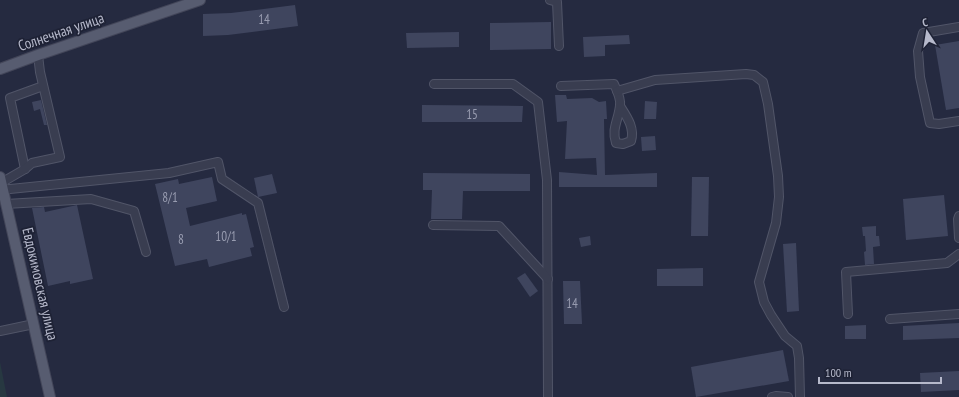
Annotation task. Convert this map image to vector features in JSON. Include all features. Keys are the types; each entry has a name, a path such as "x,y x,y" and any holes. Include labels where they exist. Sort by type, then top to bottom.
{"main road":[{"name":"Солнечная улица","path":"0,69 200,0"},
{"name":"Евдокимовская улица","path":"1,185 50,397"}],"street":[{"path":"550,0 556,2 559,46"},
{"path":"959,27 923,34 918,51 920,77 930,123 939,124 959,121"},
{"path":"1,185 32,163 60,156 43,86 38,55"},
{"path":"617,91 655,80 746,74 754,75 763,82 768,104 778,176 779,197 776,223 759,282 764,302 771,315 785,336 797,346 799,358 800,397"},
{"path":"434,84 514,84 538,102 547,180 548,397"},
{"path":"561,86 614,84 620,99 620,106"},
{"path":"25,169 10,98 43,86"},
{"path":"1,185 169,173 218,162 222,179 258,203 284,307"},
{"path":"6,204 91,199 134,211 146,252"},
{"path":"959,216 959,238"},
{"path":"433,225 499,226 548,279"},
{"path":"848,314 846,272 947,263 959,254"},
{"path":"890,319 959,314"},
{"path":"0,332 34,324"},
{"path":"772,397 788,397"}],"shaded area":[{"path":"0,362 7,397 0,397"}],"building":[{"path":"295,5 298,26 228,35 203,36 203,14 231,13"},
{"path":"551,22 551,49 490,50 490,23"},
{"path":"459,32 459,47 407,48 406,33"},
{"path":"629,35 630,44 605,45 605,56 584,57 583,37"},
{"path":"959,41 959,108 946,110 935,45"},
{"path":"555,95 566,95 567,99 592,98 599,102 606,101 607,119 604,119 605,175 657,173 657,187 559,187 559,172 597,175 596,158 565,159 567,121 557,122"},
{"path":"41,100 47,125 44,125 40,109 34,111 32,102"},
{"path":"645,101 657,102 656,119 644,119"},
{"path":"422,105 523,106 522,122 422,122"},
{"path":"655,136 656,150 642,151 641,137"},
{"path":"423,173 530,174 530,191 463,191 462,219 431,219 432,190 423,190"},
{"path":"272,174 277,193 258,197 254,178"},
{"path":"212,177 217,201 186,208 190,226 242,213 242,215 246,214 254,247 250,248 252,256 209,267 207,259 175,266 155,184 178,179 179,184"},
{"path":"692,177 709,177 708,236 691,236"},
{"path":"944,195 948,236 906,240 903,199"},
{"path":"77,205 93,279 70,284 70,281 48,286 32,208 44,207 45,212"},
{"path":"876,226 876,236 879,236 880,246 873,247 874,264 865,265 865,236 863,236 862,227"},
{"path":"590,236 591,245 581,247 579,238"},
{"path":"796,243 799,311 787,312 783,244"},
{"path":"703,268 703,286 657,286 657,269"},
{"path":"525,273 538,291 530,297 517,278"},
{"path":"563,281 580,281 582,324 564,324"},
{"path":"959,323 959,338 903,340 903,326"},
{"path":"866,325 866,339 845,339 845,326"},
{"path":"783,350 789,381 696,397 691,367"},
{"path":"959,371 959,390 921,392 920,373"}]}
